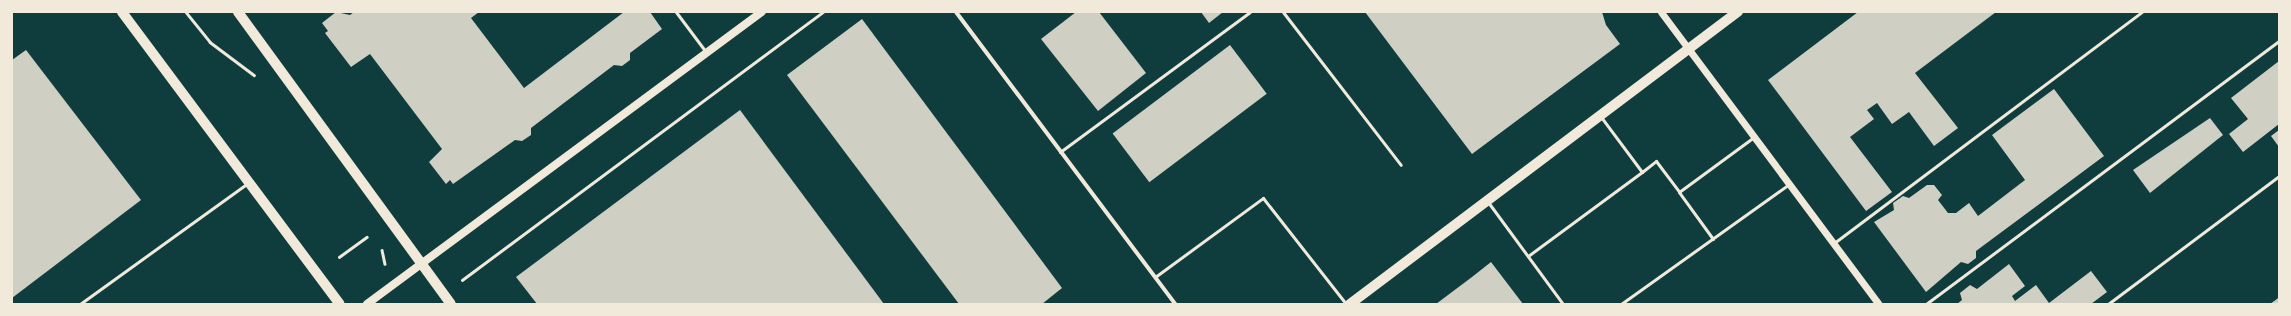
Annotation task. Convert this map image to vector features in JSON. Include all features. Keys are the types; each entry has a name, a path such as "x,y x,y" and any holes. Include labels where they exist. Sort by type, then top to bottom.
{"main road":[{"path":"122,12 340,304"},
{"path":"238,12 451,304"},
{"path":"367,304 762,12"},
{"path":"1350,304 1738,12"}],"street":[{"path":"956,12 1175,304"},
{"path":"1661,12 1879,304"}],"lane":[{"path":"676,12 707,53"},
{"path":"1060,152 1250,12"},
{"path":"1283,12 1401,165"},
{"path":"1834,243 2142,12"},
{"path":"1926,304 2279,41"},
{"path":"1600,116 1642,172"},
{"path":"1680,192 1754,137"},
{"path":"1528,256 1656,161 1713,239"},
{"path":"2108,304 2279,176"},
{"path":"80,304 249,183"},
{"path":"1621,304 1789,183"},
{"path":"1155,278 1263,198 1346,304"},
{"path":"1487,201 1562,304"}],"path":[{"path":"186,12 210,42 256,78"},
{"path":"444,294 823,12"},
{"path":"338,257 367,237"},
{"path":"381,245 391,286"}],"building":[{"path":"336,12 350,15 354,12 479,12 471,18 524,88 624,12 650,12 662,29 630,53 630,60 622,66 614,65 531,128 531,135 522,141 515,140 453,184 450,180 446,184 429,162 442,149 370,54 351,67 325,33 328,31 322,23"},
{"path":"1076,12 1099,12 1146,73 1098,111 1041,39"},
{"path":"1201,12 1223,12 1209,23"},
{"path":"1365,12 1602,12 1606,25 1620,44 1472,154"},
{"path":"1858,12 1996,12 1915,73 1958,128 1934,146 1909,112 1892,124 1877,103 1867,110 1874,119 1850,137 1892,192 1866,211 1768,80"},
{"path":"862,19 1062,288 1042,304 959,304 787,75"},
{"path":"1230,45 1267,94 1149,182 1113,133"},
{"path":"26,50 141,200 12,298 12,60"},
{"path":"2279,61 2279,124 2243,152 2229,134 2248,119 2231,98"},
{"path":"2054,89 2104,156 1976,251 1976,258 1968,264 1961,262 1926,292 1874,222 1894,210 1893,203 1903,196 1909,198 1927,185 1934,185 1942,195 1938,200 1948,213 1956,213 1969,203 1978,216 2025,180 1992,135"},
{"path":"740,110 884,304 537,304 516,277"},
{"path":"2210,118 2223,135 2150,193 2133,170"},
{"path":"2279,130 2279,147 2271,136"},
{"path":"1491,262 1523,304 1436,304 1472,277"},
{"path":"2009,264 2025,286 2012,296 2015,301 2036,285 2049,303 2091,271 2107,292 2091,304 1957,304 1962,300 1960,293 1970,285 1977,289"},
{"path":"2279,297 2279,304 2270,304 2277,299"}]}
